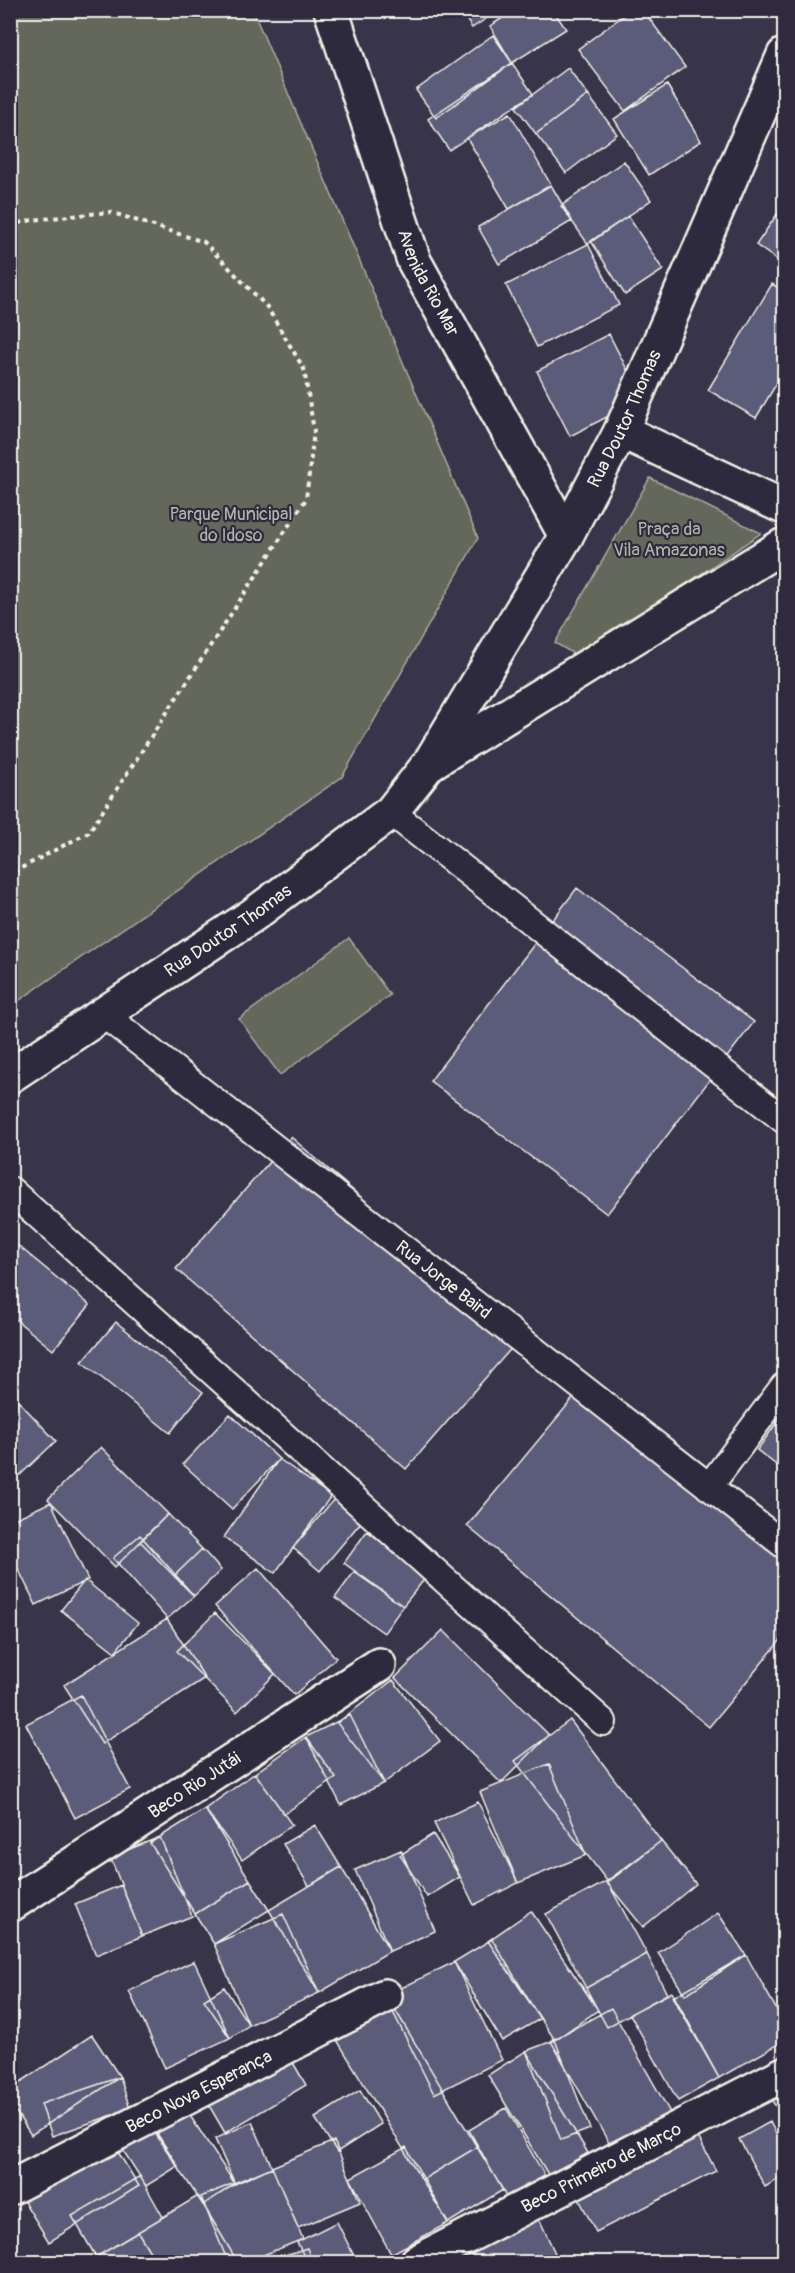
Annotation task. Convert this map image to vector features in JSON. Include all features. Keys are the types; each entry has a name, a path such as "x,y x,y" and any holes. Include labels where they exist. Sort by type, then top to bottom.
{"street":[{"name":"Avenida Rio Mar","path":"331,10 414,261 566,536"},
{"name":"Rua Doutor Thomas","path":"10,1076 252,915 391,812 429,764 566,536 621,431 784,55"},
{"path":"621,431 784,507"},
{"name":"Rua Doutor Thomas","path":"429,764 784,544"},
{"name":"Beco Rio Jutái","path":"10,1905 379,1665"},
{"name":"Beco Nova Esperança","path":"10,2188 385,1996"},
{"name":"Beco Primeiro de Março","path":"417,2262 784,2074"}],"lane":[{"path":"391,812 784,1120"},
{"name":"Rua Jorge Baird","path":"104,1014 784,1545"},
{"path":"10,1190 603,1722"},
{"path":"709,1487 784,1386"}],"path":[{"path":"10,225 32,220 110,212 204,242 267,307 304,369 314,431 306,499 89,832 10,874"}],"green space":[{"name":"Parque Municipal do Idoso","path":"11,10 253,11 478,538 342,777 11,1006"},
{"name":"Praça da Vila Amazonas","path":"650,478 761,533 579,657 555,643"},
{"path":"349,938 390,995 280,1075 239,1019"}],"building":[{"path":"460,10 499,10 472,28"},
{"path":"515,10 553,10 566,29 512,63 490,26"},
{"path":"631,10 643,10 685,67 625,111 578,49"},
{"path":"493,35 512,63 436,118 416,90"},
{"path":"512,63 533,94 449,150 428,119"},
{"path":"568,68 588,95 536,134 516,107"},
{"path":"667,85 701,141 649,175 614,119"},
{"path":"588,95 617,134 566,173 536,134"},
{"path":"510,113 551,185 509,209 467,138"},
{"path":"624,161 651,200 588,244 561,206"},
{"path":"551,185 572,221 499,264 478,227"},
{"path":"782,207 784,209 784,265 756,245"},
{"path":"628,216 663,270 625,295 591,241"},
{"path":"588,244 619,305 537,347 506,285"},
{"path":"772,284 784,291 784,371 756,418 708,390"},
{"path":"609,334 642,399 570,436 537,371"},
{"path":"784,395 784,410 778,406"},
{"path":"577,888 754,1022 607,1214 430,1081"},
{"path":"291,1137 522,1336 406,1469 176,1269"},
{"path":"10,1239 90,1305 53,1350 10,1315"},
{"path":"116,1322 203,1392 170,1433 82,1362"},
{"path":"590,1378 784,1539 784,1636 709,1727 467,1526"},
{"path":"10,1392 56,1441 20,1475 10,1465"},
{"path":"784,1413 784,1471 757,1450"},
{"path":"230,1414 279,1459 232,1509 183,1464"},
{"path":"101,1447 168,1514 115,1567 48,1499"},
{"path":"279,1459 331,1496 275,1573 224,1537"},
{"path":"334,1499 361,1522 320,1571 293,1548"},
{"path":"51,1502 88,1580 36,1605 10,1552 10,1521"},
{"path":"168,1514 202,1549 174,1576 140,1541"},
{"path":"367,1531 427,1576 403,1606 344,1563"},
{"path":"140,1535 194,1596 167,1619 113,1558"},
{"path":"202,1549 221,1570 194,1596 174,1576"},
{"path":"258,1568 336,1658 294,1695 215,1606"},
{"path":"354,1572 403,1606 384,1633 335,1598"},
{"path":"85,1580 138,1623 115,1652 61,1610"},
{"path":"215,1613 275,1674 237,1712 177,1651"},
{"path":"167,1619 205,1678 102,1744 64,1685"},
{"path":"443,1630 549,1735 501,1783 395,1678"},
{"path":"393,1680 440,1741 384,1783 337,1723"},
{"path":"81,1695 130,1789 75,1818 26,1724"},
{"path":"350,1715 384,1783 341,1805 306,1737"},
{"path":"570,1720 661,1841 607,1881 515,1761"},
{"path":"306,1737 336,1778 284,1814 255,1773"},
{"path":"549,1764 586,1855 518,1883 480,1792"},
{"path":"255,1773 292,1825 242,1860 205,1809"},
{"path":"478,1802 518,1883 474,1905 434,1823"},
{"path":"205,1809 250,1880 195,1914 150,1843"},
{"path":"315,1825 341,1867 309,1886 283,1844"},
{"path":"433,1834 460,1877 427,1897 400,1855"},
{"path":"160,1837 192,1916 142,1936 110,1857"},
{"path":"661,1841 696,1884 643,1927 607,1883"},
{"path":"401,1850 435,1931 390,1951 355,1870"},
{"path":"341,1867 390,1951 319,1993 269,1910"},
{"path":"250,1880 269,1910 214,1944 195,1914"},
{"path":"607,1881 647,1954 586,1988 546,1914"},
{"path":"121,1885 142,1936 96,1955 75,1904"},
{"path":"531,1911 598,2010 555,2040 488,1941"},
{"path":"718,1913 746,1955 685,1995 658,1953"},
{"path":"283,1914 319,1993 249,2025 214,1944"},
{"path":"492,1939 540,2019 502,2041 454,1962"},
{"path":"647,1954 667,1994 607,2027 586,1988"},
{"path":"746,1955 784,2023 784,2041 719,2078 673,1997"},
{"path":"194,1961 230,2038 165,2068 129,1991"},
{"path":"454,1962 502,2060 434,2094 385,1996"},
{"path":"224,1987 249,2025 230,2038 204,2000"},
{"path":"384,1991 477,2147 422,2180 328,2025"},
{"path":"672,1992 719,2078 678,2101 630,2014"},
{"path":"611,2008 672,2116 613,2150 551,2041"},
{"path":"92,2035 120,2077 31,2135 10,2103 10,2089"},
{"path":"555,2040 590,2129 561,2140 526,2051"},
{"path":"526,2051 588,2153 549,2176 488,2075"},
{"path":"288,2054 306,2085 225,2133 207,2102"},
{"path":"120,2077 130,2109 52,2136 41,2104"},
{"path":"360,2090 381,2124 337,2152 315,2118"},
{"path":"784,2093 784,2118 772,2101"},
{"path":"181,2102 235,2184 203,2205 149,2124"},
{"path":"506,2108 546,2178 508,2200 469,2130"},
{"path":"149,2121 178,2166 146,2186 117,2141"},
{"path":"252,2122 272,2167 235,2184 215,2139"},
{"path":"770,2122 784,2149 784,2176 765,2187 739,2139"},
{"path":"696,2133 716,2171 596,2232 576,2193"},
{"path":"110,2139 139,2186 49,2242 20,2195"},
{"path":"334,2141 360,2202 298,2228 272,2167"},
{"path":"406,2147 448,2223 391,2254 350,2178"},
{"path":"477,2147 503,2190 448,2223 422,2180"},
{"path":"272,2167 303,2239 246,2262 228,2262 201,2197"},
{"path":"140,2176 163,2217 96,2257 72,2216"},
{"path":"198,2196 237,2261 156,2262 138,2232"},
{"path":"537,2214 559,2262 475,2262 467,2245"},
{"path":"337,2222 357,2262 307,2262 297,2242"},
{"path":"138,2232 156,2262 88,2262"},
{"path":"307,2248 312,2262 267,2261"}]}
